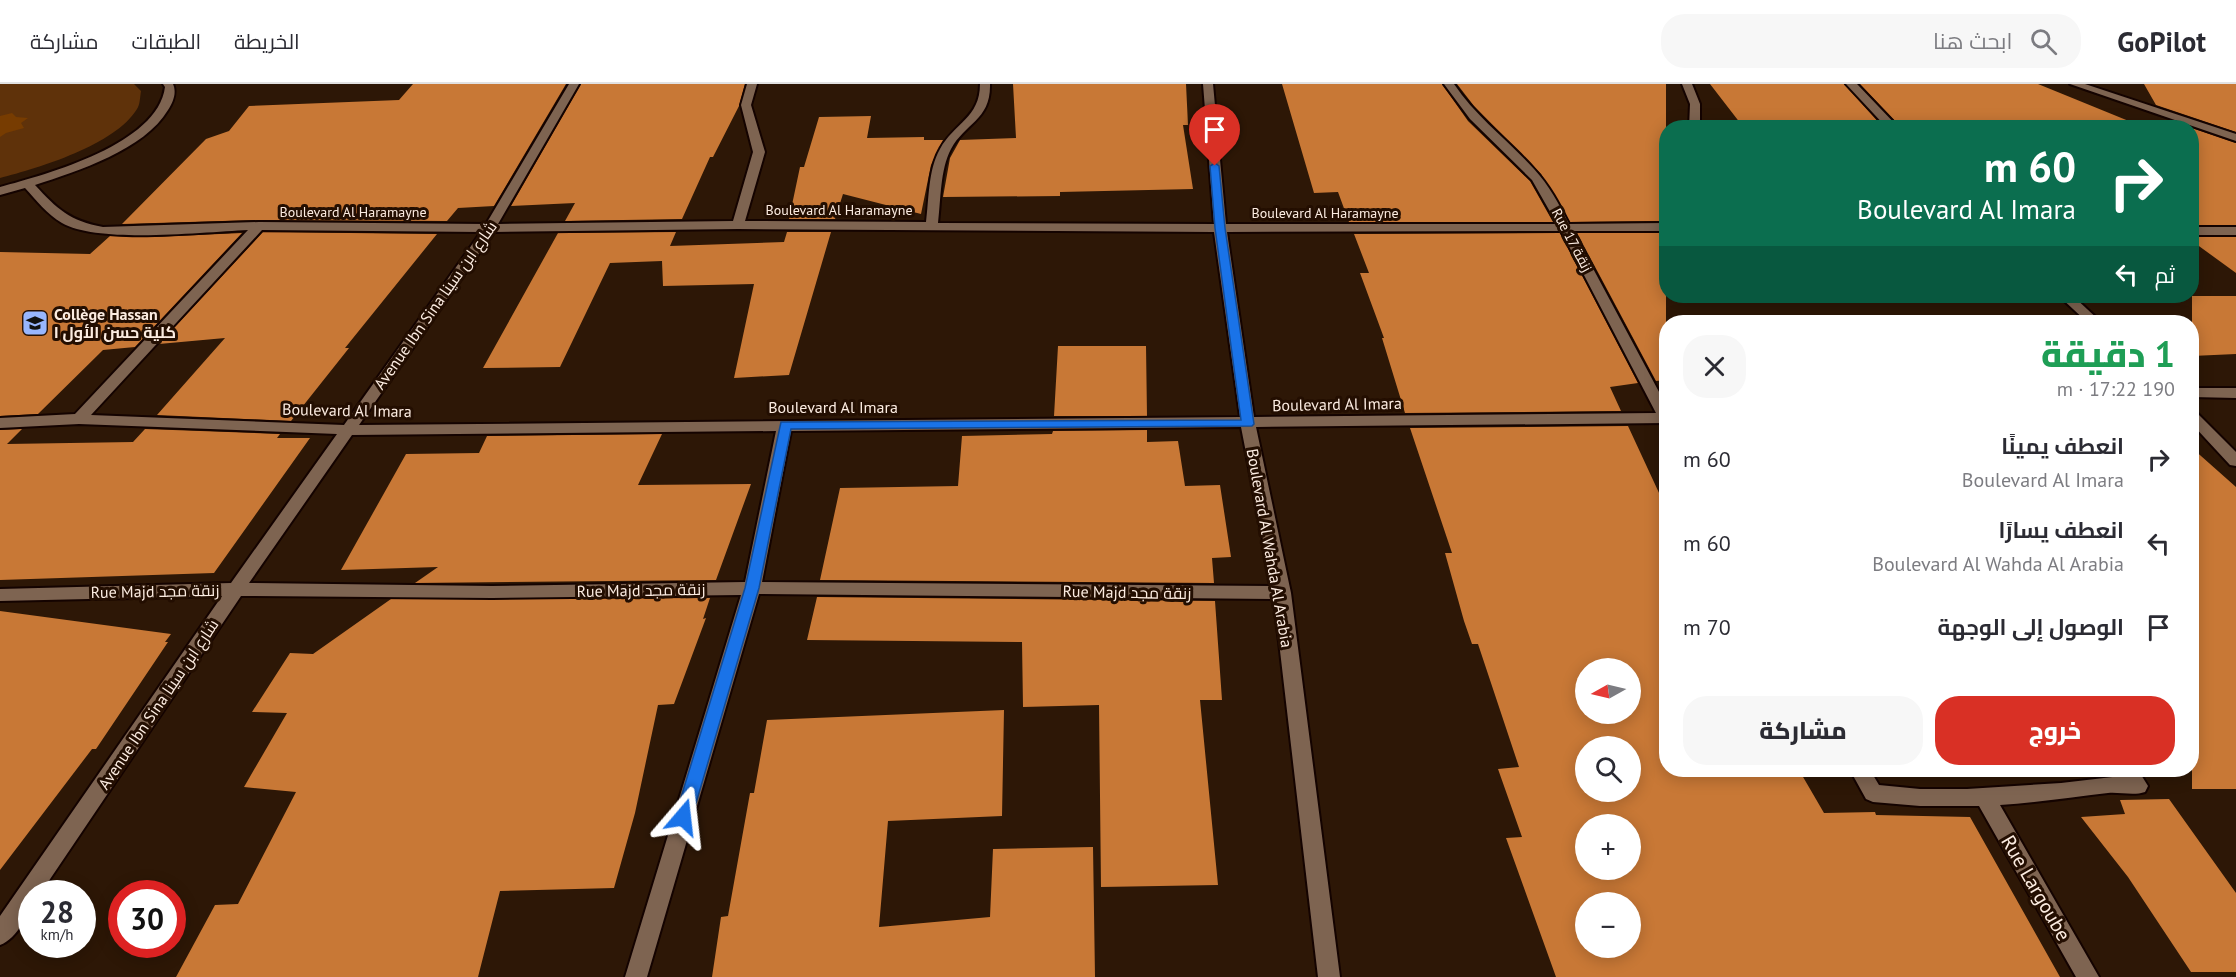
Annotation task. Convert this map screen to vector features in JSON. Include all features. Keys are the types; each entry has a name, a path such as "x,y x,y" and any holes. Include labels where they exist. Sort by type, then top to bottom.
{"street":[{"path":"0,191 28,184 90,161 138,134 157,117 168,101 168,84"},
{"name":"Avenue Ibn Sina شارع ابن سينا","path":"0,935 236,589 490,228 574,84"},
{"path":"738,225 759,152 746,105 752,84"},
{"path":"932,225 944,151 981,111 986,92 985,84"},
{"name":"Boulevard Al Wahda Al Arabia","path":"1208,84 1220,228 1248,424 1282,593 1329,977"},
{"name":"Rue 17 زنقة","path":"1449,84 1461,101 1525,165 1547,193 1659,405"},
{"path":"1687,84 1695,104 1694,120"},
{"path":"1851,84 1886,120"},
{"path":"2075,84 2182,120"},
{"path":"2199,126 2236,138"},
{"name":"Boulevard Al Haramayne","path":"28,184 60,219 80,227 103,231 259,226 490,228 738,225 1220,228 1659,227"},
{"path":"79,419 259,226"},
{"path":"2199,231 2236,231"},
{"path":"2074,303 2086,315"},
{"path":"2199,393 2236,393"},
{"name":"Boulevard Al Imara","path":"0,423 79,419 348,430 785,425 1248,424 1659,418"},
{"path":"2199,423 2236,461"},
{"path":"636,977 752,588 785,425"},
{"name":"Rue Majd زنقة مجد","path":"0,595 236,589 492,592 752,588 1282,593"},
{"path":"1864,777 1873,793 1892,796 1985,798 2087,790 2112,784 2139,786 2133,777"},
{"name":"Rue Largoube","path":"1985,798 2088,977"}],"shaded area":[{"path":"0,84 134,84 141,91 137,109 112,134 55,161 0,178"},
{"path":"12,113 16,117 28,118 21,123 24,128 0,137 0,116"}],"building":[{"path":"413,84 566,84 494,206 458,208 447,221 259,220 122,224 206,139 229,131 249,106 399,100"},
{"path":"581,84 745,84 739,106 713,157 710,157 682,219 565,221 575,203 511,206"},
{"path":"1013,84 1186,84 1188,125 1183,125 1193,189 1060,192 1060,196 943,197 950,158 960,140 1016,138"},
{"path":"1282,84 1442,84 1468,121 1530,181 1553,222 1349,222 1338,192 1314,193"},
{"path":"1457,84 1666,84 1666,120 1659,120 1659,221 1570,222 1541,174 1474,106"},
{"path":"1710,84 1844,84 1876,120 1738,120"},
{"path":"1860,84 2038,84 2126,120 1894,120"},
{"path":"2144,84 2236,84 2236,132 2156,105"},
{"path":"871,116 867,138 924,137 924,140 943,140 931,165 921,214 843,194 835,219 789,219 800,167 804,167 819,117"},
{"path":"2199,130 2236,143 2236,225 2199,225"},
{"path":"263,232 437,234 345,348 349,348 291,421 157,415 225,338 159,344"},
{"path":"676,232 670,246 784,242 787,232 831,232 789,375 734,378 754,284 663,286 662,261 610,263 560,367 483,368 558,233"},
{"path":"242,233 135,347 103,350 38,414 0,416 0,252 90,254 110,236 152,237"},
{"path":"1560,233 1638,383 1610,387 1621,411 1405,413 1382,338 1384,338 1360,273 1369,273 1354,234"},
{"path":"1577,233 1659,233 1659,303 1666,303 1666,315 1659,315 1659,381 1656,381"},
{"path":"2199,237 2236,237 2236,273 2199,246"},
{"path":"2199,296 2236,296 2236,354 2199,356 2199,315 2192,315 2192,303 2199,303"},
{"path":"1058,346 1146,346 1147,416 1054,416"},
{"path":"1628,426 1659,493 1659,777 1803,777 1824,813 1875,812 1876,815 1970,817 2060,977 1556,977 1506,838 1522,837 1498,769 1519,767 1478,644 1472,644 1464,621 1445,553 1452,553 1410,428"},
{"path":"22,429 7,444 133,442 145,429 280,434 277,438 310,438 214,573 0,580 0,430"},
{"path":"1147,430 1147,442 1178,441 1185,486 1220,485 1231,557 1212,558 1214,583 820,580 840,488 958,486 962,436 1052,434 1053,431"},
{"path":"662,434 638,485 751,484 716,580 415,583 438,567 341,570 406,454 479,453 487,436"},
{"path":"2199,454 2236,487 2236,789 2192,789 2192,777 2199,777"},
{"path":"817,597 1215,601 1222,700 1200,700 1218,885 1101,887 1099,705 1023,707 1022,642 807,640"},
{"path":"710,598 703,619 706,618 674,704 658,705 635,813 614,888 500,891 478,977 176,977 215,905 238,904 296,792 244,787 287,713 252,712 290,653 313,654 391,599"},
{"path":"0,611 171,634 165,642 168,642 96,749 92,749 0,870"},
{"path":"1004,710 1002,816 888,821 879,927 990,917 993,849 1093,847 1095,977 712,977 721,917 728,916 750,793 754,793 767,720"},
{"path":"2169,799 2236,893 2236,972 2191,972 2128,877 2081,817 2125,814 2120,800"}],"place":[{"name":"Collège Hassan I كلية حسن الأول","path":"35,323"}],"route":[{"path":"683,817 752,588 785,425 1248,424 1220,228 1215,166"}]}
